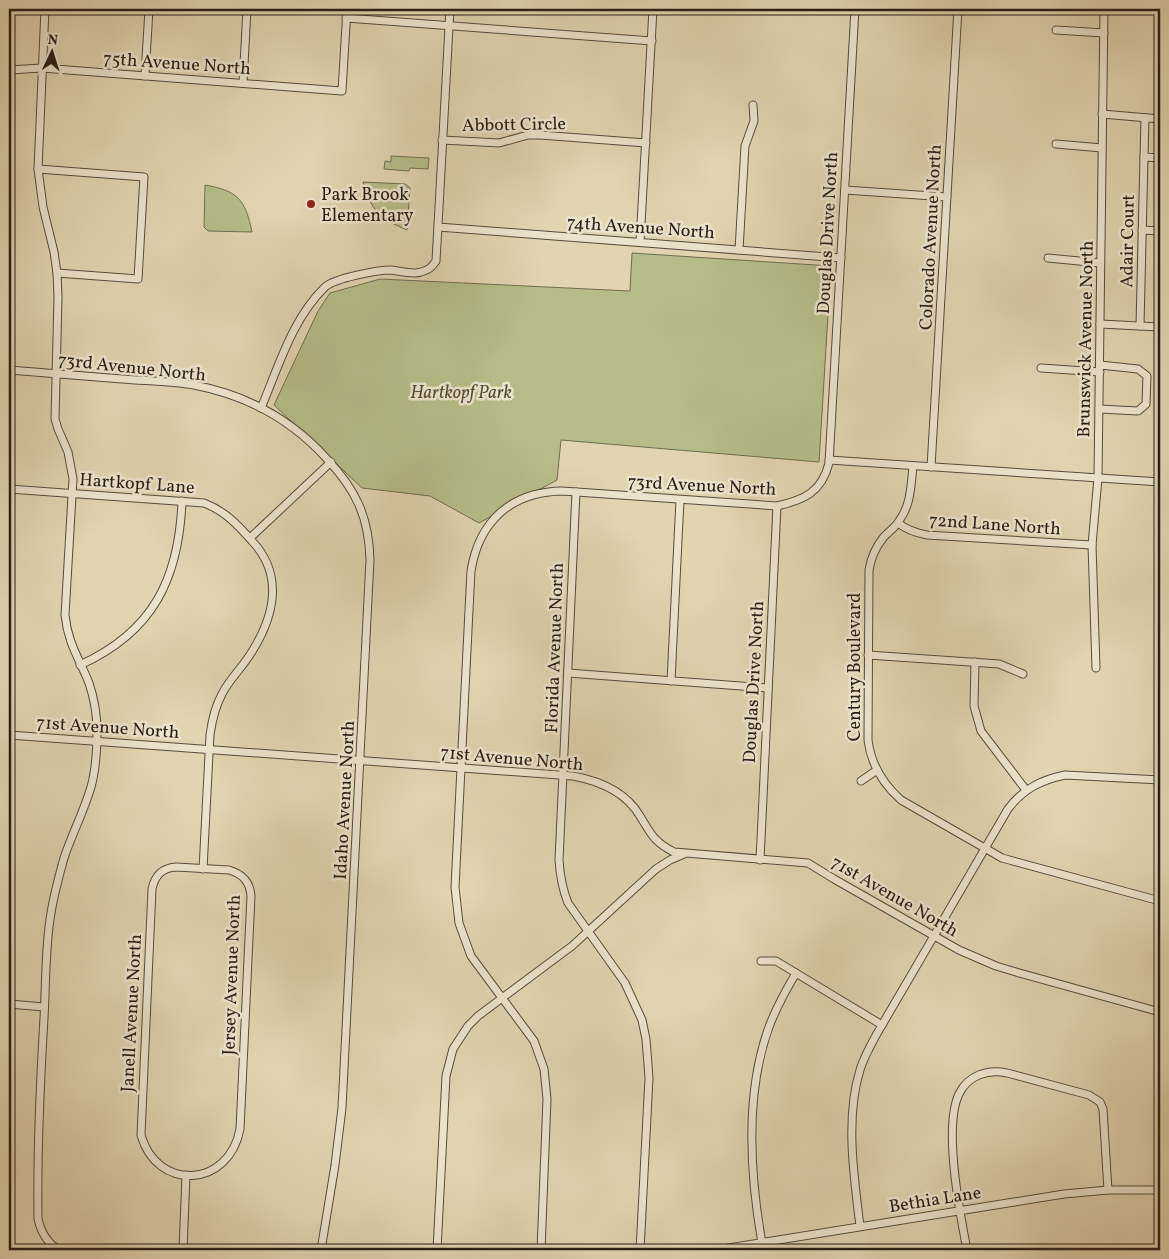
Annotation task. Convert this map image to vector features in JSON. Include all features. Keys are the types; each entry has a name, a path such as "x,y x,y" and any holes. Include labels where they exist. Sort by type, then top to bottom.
{"street":[{"path":"45,9 38,169 43,207 54,252 58,297 55,419 72,465 67,630 88,682 96,714 94,772 91,787 64,857 50,916 39,1100 38,1219 40,1228 50,1244 59,1250"},
{"path":"145,76 149,9"},
{"path":"243,83 247,9"},
{"path":"347,9 346,18 652,41"},
{"path":"261,408 299,320 327,286 376,271 389,270 419,273 431,268 436,261 450,9"},
{"path":"640,242 653,9"},
{"name":"Douglas Drive North","path":"829,460 855,9"},
{"name":"Colorado Avenue North","path":"931,467 958,9"},
{"name":"Brunswick Avenue North","path":"1096,668 1092,545 1098,478 1104,9"},
{"name":"75th Avenue North","path":"9,70 42,68 342,91 346,18"},
{"path":"1056,30 1104,33"},
{"path":"739,250 745,146 754,120 753,105"},
{"path":"1102,114 1160,119"},
{"path":"1145,118 1144,157 1160,158"},
{"name":"Abbott Circle","path":"442,140 500,143 528,135 540,135 646,143"},
{"path":"1056,144 1102,148"},
{"name":"Adair Court","path":"1140,326 1144,157"},
{"path":"38,169 144,177 138,279 56,273"},
{"path":"845,190 947,197"},
{"name":"74th Avenue North","path":"438,227 841,258"},
{"path":"1142,230 1160,231"},
{"path":"1048,258 1100,263"},
{"path":"1100,324 1160,327"},
{"path":"1041,368 1138,369 1147,376 1146,404 1138,411 1099,409"},
{"name":"73rd Avenue North","path":"9,370 193,385 249,402"},
{"name":"Idaho Avenue North","path":"249,402 282,419 297,430 331,462 350,485 359,502 370,540 361,761 342,1108 322,1250"},
{"path":"829,460 1160,482"},
{"name":"73rd Avenue North","path":"501,999 471,956 459,923 455,887 471,571 478,542 495,517 506,507 533,494 576,492 777,506 797,500 813,491 826,474 829,460"},
{"path":"203,869 212,720 223,692 253,650 268,615 272,596 270,569 265,557 250,538 331,462"},
{"name":"Century Boulevard","path":"913,466 909,502 898,523 882,539 871,559 869,570 868,740 870,752 877,770 892,792 901,800 984,848 1014,862 1160,901"},
{"name":"Hartkopf Lane","path":"9,489 204,503 228,516 250,538"},
{"name":"Florida Avenue North","path":"576,492 559,860 560,875 562,889 568,903 625,983 642,1020 646,1039 649,1078 640,1250"},
{"path":"671,681 680,500"},
{"path":"80,666 108,652 125,638 153,607 173,568 181,526 182,502"},
{"name":"Douglas Drive North","path":"760,860 777,506"},
{"name":"72nd Lane North","path":"898,523 911,531 927,535 1092,545"},
{"path":"868,655 999,664 1023,674"},
{"path":"975,662 974,706 981,731 1026,790"},
{"path":"568,673 768,688"},
{"name":"71st Avenue North","path":"9,735 588,779 603,784 617,792 630,803 640,815 654,839 663,847 674,852 808,863 834,880 959,950 996,966 1160,1012"},
{"path":"861,781 877,770"},
{"path":"860,1226 852,1134 856,1088 867,1052 1008,808 1026,790 1052,778 1065,775 1160,780"},
{"path":"437,1250 446,1076 453,1049 468,1026 478,1016 572,946 656,869 670,860 685,854"},
{"name":"Janell Avenue North","path":"186,1175 164,1169 156,1163 144,1146 141,1135 152,889 157,876 169,868 203,869"},
{"name":"Jersey Avenue North","path":"186,1175 204,1174 220,1166 234,1149 240,1129 250,888 247,882 236,872 203,869"},
{"path":"761,961 776,961 882,1025"},
{"path":"762,1243 755,1189 752,1144 756,1075 768,1028 778,1005 796,973"},
{"path":"501,999 534,1041 544,1069 547,1098 540,1250"},
{"path":"9,1004 44,1007"},
{"path":"967,1250 955,1171 954,1111 959,1094 964,1086 978,1074 998,1071 1089,1095 1100,1102 1104,1116 1108,1190"},
{"path":"183,1250 186,1175"},
{"name":"Bethia Lane","path":"716,1250 1064,1194 1108,1190 1160,1190"}],"green space":[{"path":"391,156 429,158 428,169 410,168 409,171 384,169 385,161 391,162"},
{"path":"363,182 405,184 410,188 407,230 390,222 378,213 373,207"},
{"path":"205,185 225,190 238,198 243,204 252,232 208,231 204,227"},
{"name":"Hartkopf Park","path":"632,253 831,266 819,462 561,440 557,480 479,523 430,496 362,488 274,405 318,311 330,293 380,279 630,291"}],"place":[{"name":"Park Brook Elementary","path":"311,204"}]}
